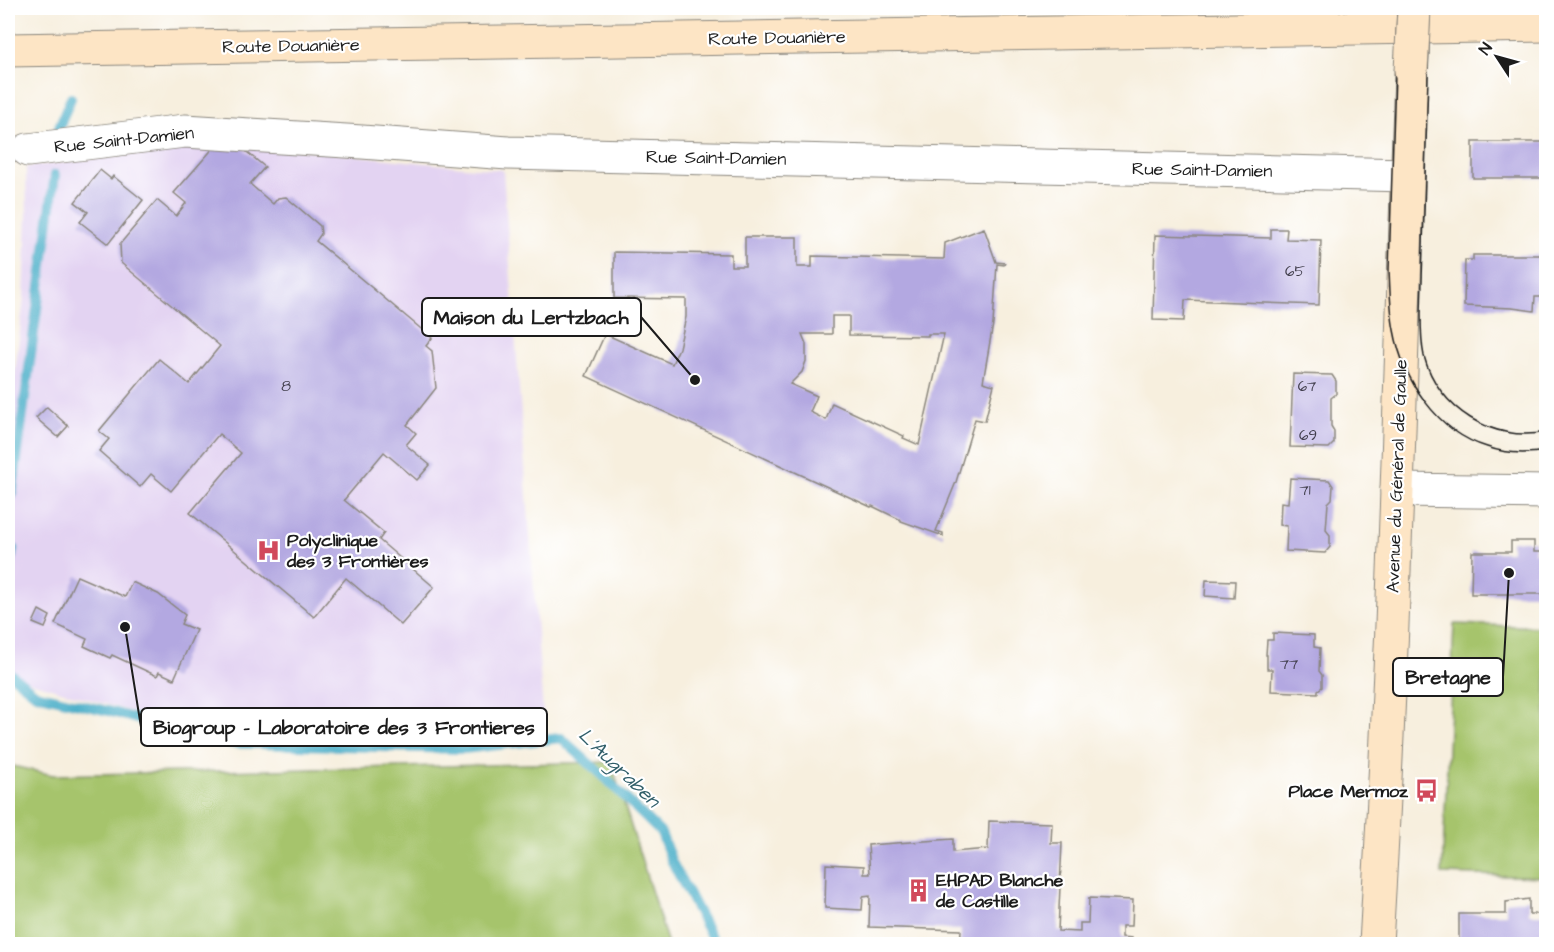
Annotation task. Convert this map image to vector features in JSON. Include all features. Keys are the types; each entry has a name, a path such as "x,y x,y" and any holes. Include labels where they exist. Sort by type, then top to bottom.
{"main road":[{"name":"Avenue du Général de Gaulle","path":"1376,945 1387,737 1414,8"},
{"name":"Route Douanière","path":"8,50 1546,25"}],"street":[{"name":"Rue Saint-Damien","path":"28,150 185,131 518,153 1407,175"},
{"path":"1397,490 1546,492"}],"shaded area":[{"name":"Polyclinique des 3 Frontières","path":"238,143 503,170 544,726 254,740 180,726 10,676 8,670 8,431 24,297 26,167"}],"green space":[{"path":"1454,624 1546,627 1546,877 1442,874"},
{"path":"611,762 668,944 8,944 8,765 53,775"}],"building":[{"path":"1473,142 1546,142 1546,178 1473,178"},
{"path":"237,144 265,167 250,184 273,204 278,198 286,197 320,226 321,234 316,241 432,338 426,346 432,351 436,388 407,425 416,433 406,445 430,465 417,480 384,452 344,500 384,533 379,540 434,587 401,625 346,578 314,617 190,513 241,453 219,434 171,491 151,474 140,487 99,451 109,439 99,431 159,359 189,384 220,346 121,263 120,244 157,200 176,216 186,203 174,193 216,145"},
{"path":"100,170 111,179 113,176 143,200 108,244 80,222 88,212 75,202"},
{"path":"984,228 996,262 1005,263 1004,265 997,264 993,324 983,382 994,385 985,421 975,419 956,482 936,531 943,533 943,536 901,521 586,376 605,334 672,364 679,348 686,317 686,299 614,298 614,252 731,254 731,266 745,266 745,237 797,237 797,267 812,267 812,256 944,259 945,243","holes":["832,316 849,316 849,335 928,336 928,334 944,334 919,445 832,403 826,420 810,412 817,396 790,384 802,372 806,361 806,344 802,334 832,334"]},
{"path":"1271,229 1287,229 1286,239 1321,240 1319,305 1185,300 1184,321 1153,320 1155,235 1271,238"},
{"path":"1473,255 1546,255 1546,297 1535,297 1534,311 1464,306 1465,260 1473,260"},
{"path":"1293,374 1332,375 1336,381 1336,394 1331,398 1331,426 1334,431 1334,443 1329,448 1290,447"},
{"path":"47,407 68,426 58,437 36,418"},
{"path":"1290,478 1329,480 1333,486 1332,499 1328,503 1326,530 1330,535 1330,547 1325,553 1286,551 1287,526 1280,525 1281,502 1288,503"},
{"path":"1511,541 1534,541 1534,552 1546,552 1546,594 1471,594 1472,552 1511,552"},
{"path":"77,576 125,597 132,582 158,594 185,615 181,624 196,630 174,679 159,672 157,676 112,655 110,658 84,646 87,639 55,624"},
{"path":"1206,580 1235,581 1234,598 1205,596"},
{"path":"39,610 50,616 45,628 33,623"},
{"path":"1273,633 1314,635 1314,647 1320,648 1319,671 1322,675 1322,687 1318,693 1271,691 1272,669 1267,669 1266,655 1267,640 1273,640"},
{"name":"EHPAD Blanche de Castille","path":"989,821 1052,823 1051,843 1062,843 1058,931 1080,932 1080,923 1088,923 1089,898 1133,900 1132,926 1122,926 1122,937 1132,938 1132,944 960,944 961,930 869,927 870,896 863,897 862,910 825,908 826,864 864,866 864,874 870,874 868,845 953,839 953,852 988,849"},
{"path":"1529,899 1529,914 1546,914 1546,944 1459,944 1459,914 1506,914 1506,902"}],"waterway":[{"name":"L'Augraben","path":"59,127 71,98"},
{"name":"L'Augraben","path":"12,495 55,175"},
{"name":"L'Augraben","path":"8,576 13,548"},
{"name":"L'Augraben","path":"8,672 36,694 112,712 220,743 463,749 561,738 661,833 672,862 715,944"}],"tram line":[{"path":"1397,8 1389,270 1394,330 1405,367 1425,402 1438,417 1469,440 1502,451 1517,453 1546,451"},
{"path":"1430,8 1421,314 1424,356 1431,375 1442,392 1470,418 1488,427 1507,432 1526,434 1546,432"}],"place":[{"name":"Maison du Lertzbach","path":"695,380"},
{"name":"Polyclinique des 3 Frontières","path":"269,550"},
{"name":"Bretagne","path":"1509,573"},
{"name":"Biogroup - Laboratoire des 3 Frontieres","path":"125,627"},
{"name":"Place Mermoz","path":"1426,791"},
{"name":"EHPAD Blanche de Castille","path":"918,890"}]}
